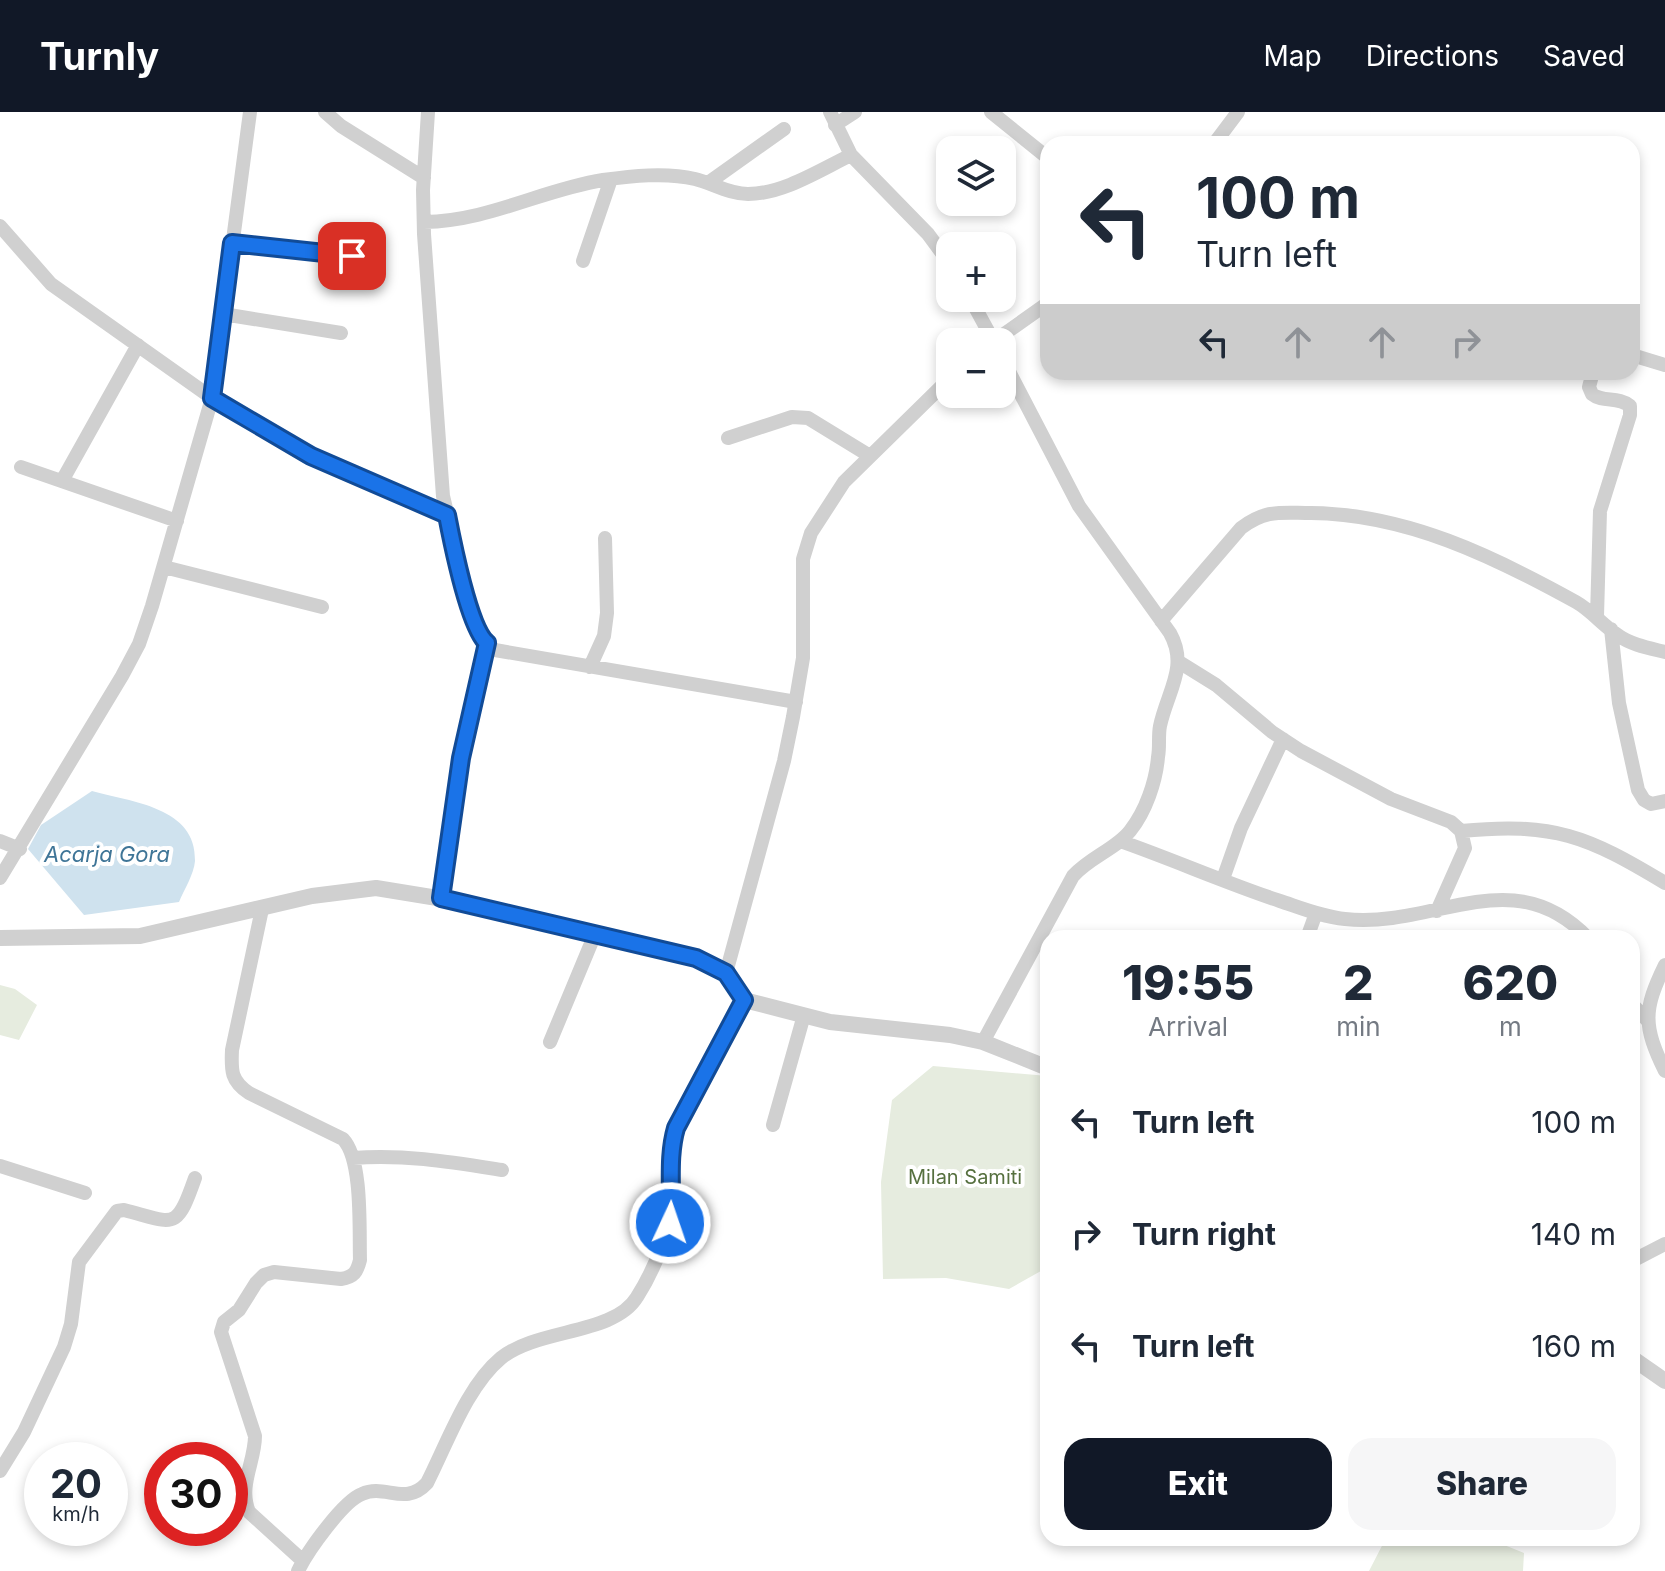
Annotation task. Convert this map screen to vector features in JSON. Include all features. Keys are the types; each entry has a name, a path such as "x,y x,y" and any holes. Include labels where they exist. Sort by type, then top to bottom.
{"street":[{"path":"0,878 135,651 164,567 212,398 250,112"},
{"path":"325,112 341,126 424,178"},
{"path":"428,112 424,222 443,496 473,621 482,639 495,650 796,702"},
{"path":"855,112 833,118 851,155 936,245"},
{"path":"991,112 1040,152"},
{"path":"1220,136 1238,112"},
{"path":"708,183 784,129"},
{"path":"424,222 452,222 481,216 575,186 611,179 659,175 694,178 748,194 792,183 851,155"},
{"path":"583,261 611,179"},
{"path":"0,226 51,284 212,398 311,456 447,515"},
{"path":"232,243 352,256"},
{"path":"1013,328 1040,309"},
{"path":"223,314 341,333"},
{"path":"62,481 138,345"},
{"path":"1640,357 1665,365"},
{"path":"1591,380 1589,387 1592,394 1630,406 1630,415 1600,511 1597,616"},
{"path":"1016,385 1079,506 1178,647 1179,662 1159,729 1155,778 1136,821 1120,841 1085,863 1073,876 1044,930"},
{"path":"726,973 784,761 796,702 804,647 803,559 811,533 844,482 936,392"},
{"path":"728,438 792,417 808,418 870,456"},
{"path":"21,467 177,521"},
{"path":"1161,621 1241,528 1255,517 1269,513 1345,514 1402,525 1511,567 1597,616 1619,636 1665,652"},
{"path":"590,667 604,636 607,613 605,538"},
{"path":"164,567 322,607"},
{"path":"1611,629 1619,703 1638,790 1644,800 1651,804 1665,801"},
{"path":"441,898 461,758 487,643"},
{"path":"1179,662 1216,685 1283,739 1391,799 1451,822 1461,831 1465,848 1437,911"},
{"path":"1223,879 1241,828 1283,739"},
{"path":"1461,831 1524,827 1564,833 1592,842 1665,883"},
{"path":"0,841 20,849"},
{"path":"1120,841 1316,913 1364,920 1437,911 1484,900 1517,899 1550,908 1571,920 1580,930"},
{"path":"0,938 140,936 312,896 376,888 441,898 696,958 726,973 744,1000 830,1022 950,1035 983,1042 1040,1065"},
{"path":"262,909 232,1050 231,1074 237,1086 249,1093 343,1139 353,1158 360,1260 358,1270 352,1277 341,1279 274,1272 264,1275 239,1310 224,1322 221,1332 255,1436 244,1491 245,1502 249,1512 301,1566 321,1535 362,1494 406,1495 419,1491 427,1483 478,1383 500,1359 524,1343 611,1319 627,1311 638,1297 670,1223 670,1149 676,1128 744,1000"},
{"path":"1310,930 1316,913"},
{"path":"550,1042 595,934"},
{"path":"983,1042 1040,937"},
{"path":"1665,965 1651,994 1647,1020 1651,1043 1665,1071"},
{"path":"1640,1013 1647,1020"},
{"path":"773,1125 804,1015"},
{"path":"353,1158 420,1156 502,1170"},
{"path":"0,1166 85,1193"},
{"path":"0,1471 24,1432 64,1347 71,1324 79,1262 117,1211 167,1221 176,1218 183,1212 195,1178"},
{"path":"1640,1257 1665,1244"},
{"path":"1640,1364 1665,1381"}],"green space":[{"path":"0,985 15,989 37,1005 19,1040 0,1035"},
{"name":"Milan Samiti","path":"933,1066 1040,1075 1040,1272 1009,1289 946,1278 883,1279 881,1182 892,1100"},
{"path":"1382,1546 1507,1546 1524,1553 1523,1571 1369,1571"}],"water":[{"name":"Acarja Gora","path":"92,791 159,810 185,829 193,843 195,861 179,902 84,915 28,849 41,825"}],"route":[{"path":"352,256 232,243 212,398 311,456 447,515 473,621 487,643 461,758 441,898 696,958 726,973 744,1000 676,1128 670,1149 670,1223"}]}
